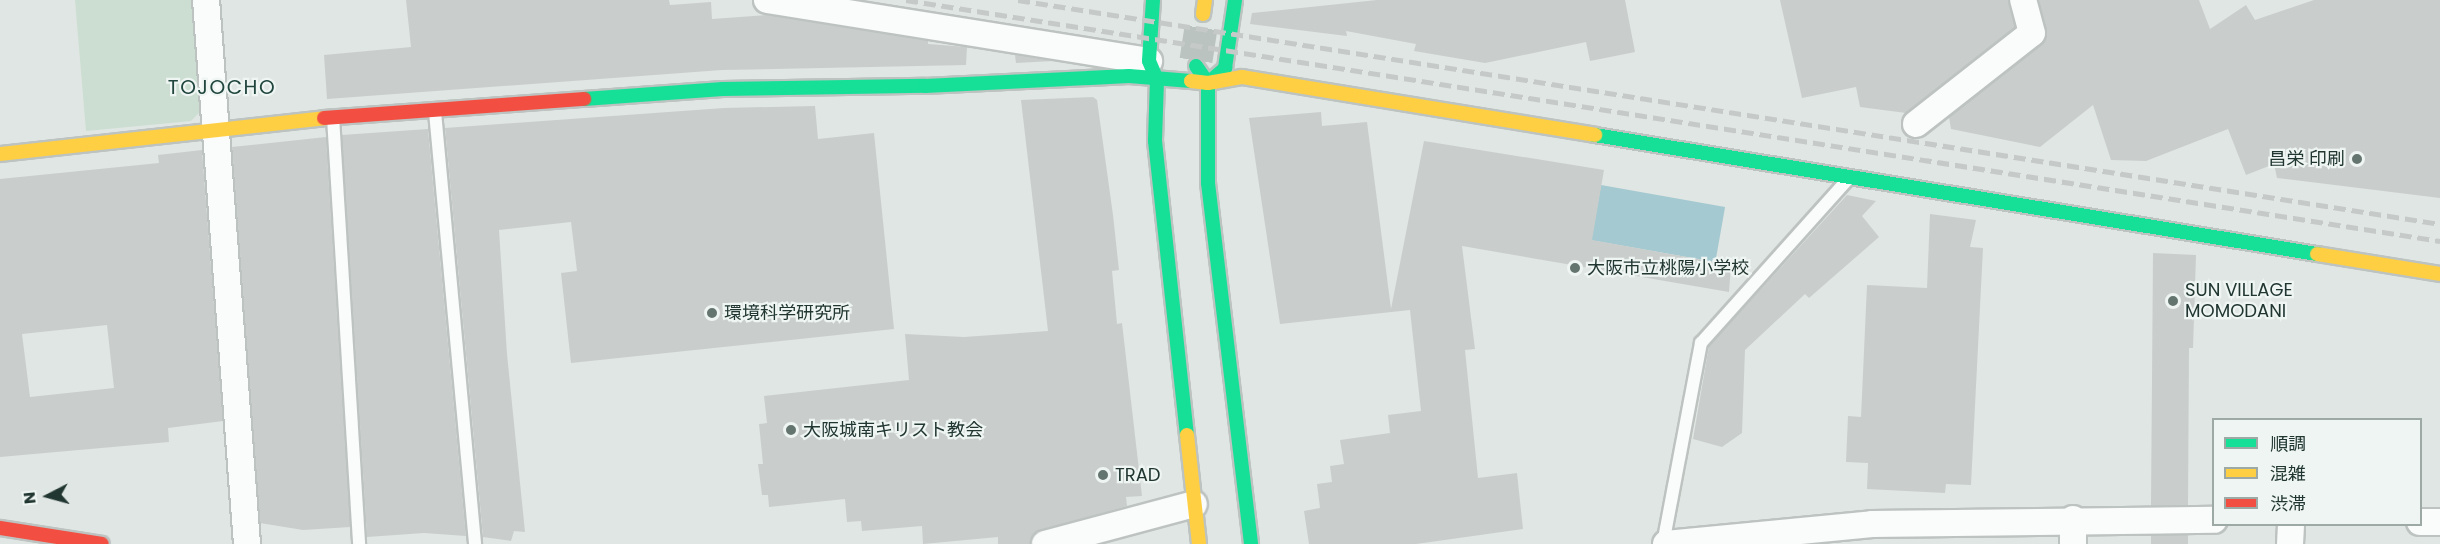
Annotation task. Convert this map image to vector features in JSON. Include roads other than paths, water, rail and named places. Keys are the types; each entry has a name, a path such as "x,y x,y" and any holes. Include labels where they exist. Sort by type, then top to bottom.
{"street":[{"path":"206,0 218,128 247,544"},
{"path":"767,0 1153,70 1208,83 1242,77 2440,274"},
{"path":"1153,0 1155,141 1199,544"},
{"path":"1208,83 1225,68 1235,0"},
{"path":"1916,124 2032,33 2023,0"},
{"path":"1153,70 1165,37"},
{"path":"1196,60 1208,83 1208,183 1251,544"},
{"path":"0,154 333,117 723,89 925,86 1129,76 1153,70"},
{"path":"1045,544 1194,504"},
{"path":"1665,544 1872,524 2073,532 2212,520"},
{"path":"2422,522 2440,522"},
{"path":"2290,544 2291,526"},
{"path":"0,528 24,538 102,544"}],"lane":[{"path":"435,110 475,544"},
{"path":"333,117 359,544"},
{"path":"1665,544 1701,343 1850,177"}],"water":[{"path":"1601,185 1725,207 1715,262 1591,240"}],"tunnel":[{"path":"1196,60 1203,14"}],"railway":[{"path":"906,0 2440,241"},
{"path":"1018,0 2440,224"}],"place":[{"name":"昌栄 印刷","path":"2357,159"},
{"name":"大阪市立桃陽小学校","path":"1575,268"},
{"name":"SUN VILLAGE MOMODANI","path":"2173,301"},
{"name":"環境科学研究所","path":"712,313"},
{"name":"大阪城南キリスト教会","path":"791,430"},
{"name":"TRAD","path":"1103,475"}],"district":[{"name":"TOJOCHO","path":"222,87"}]}
